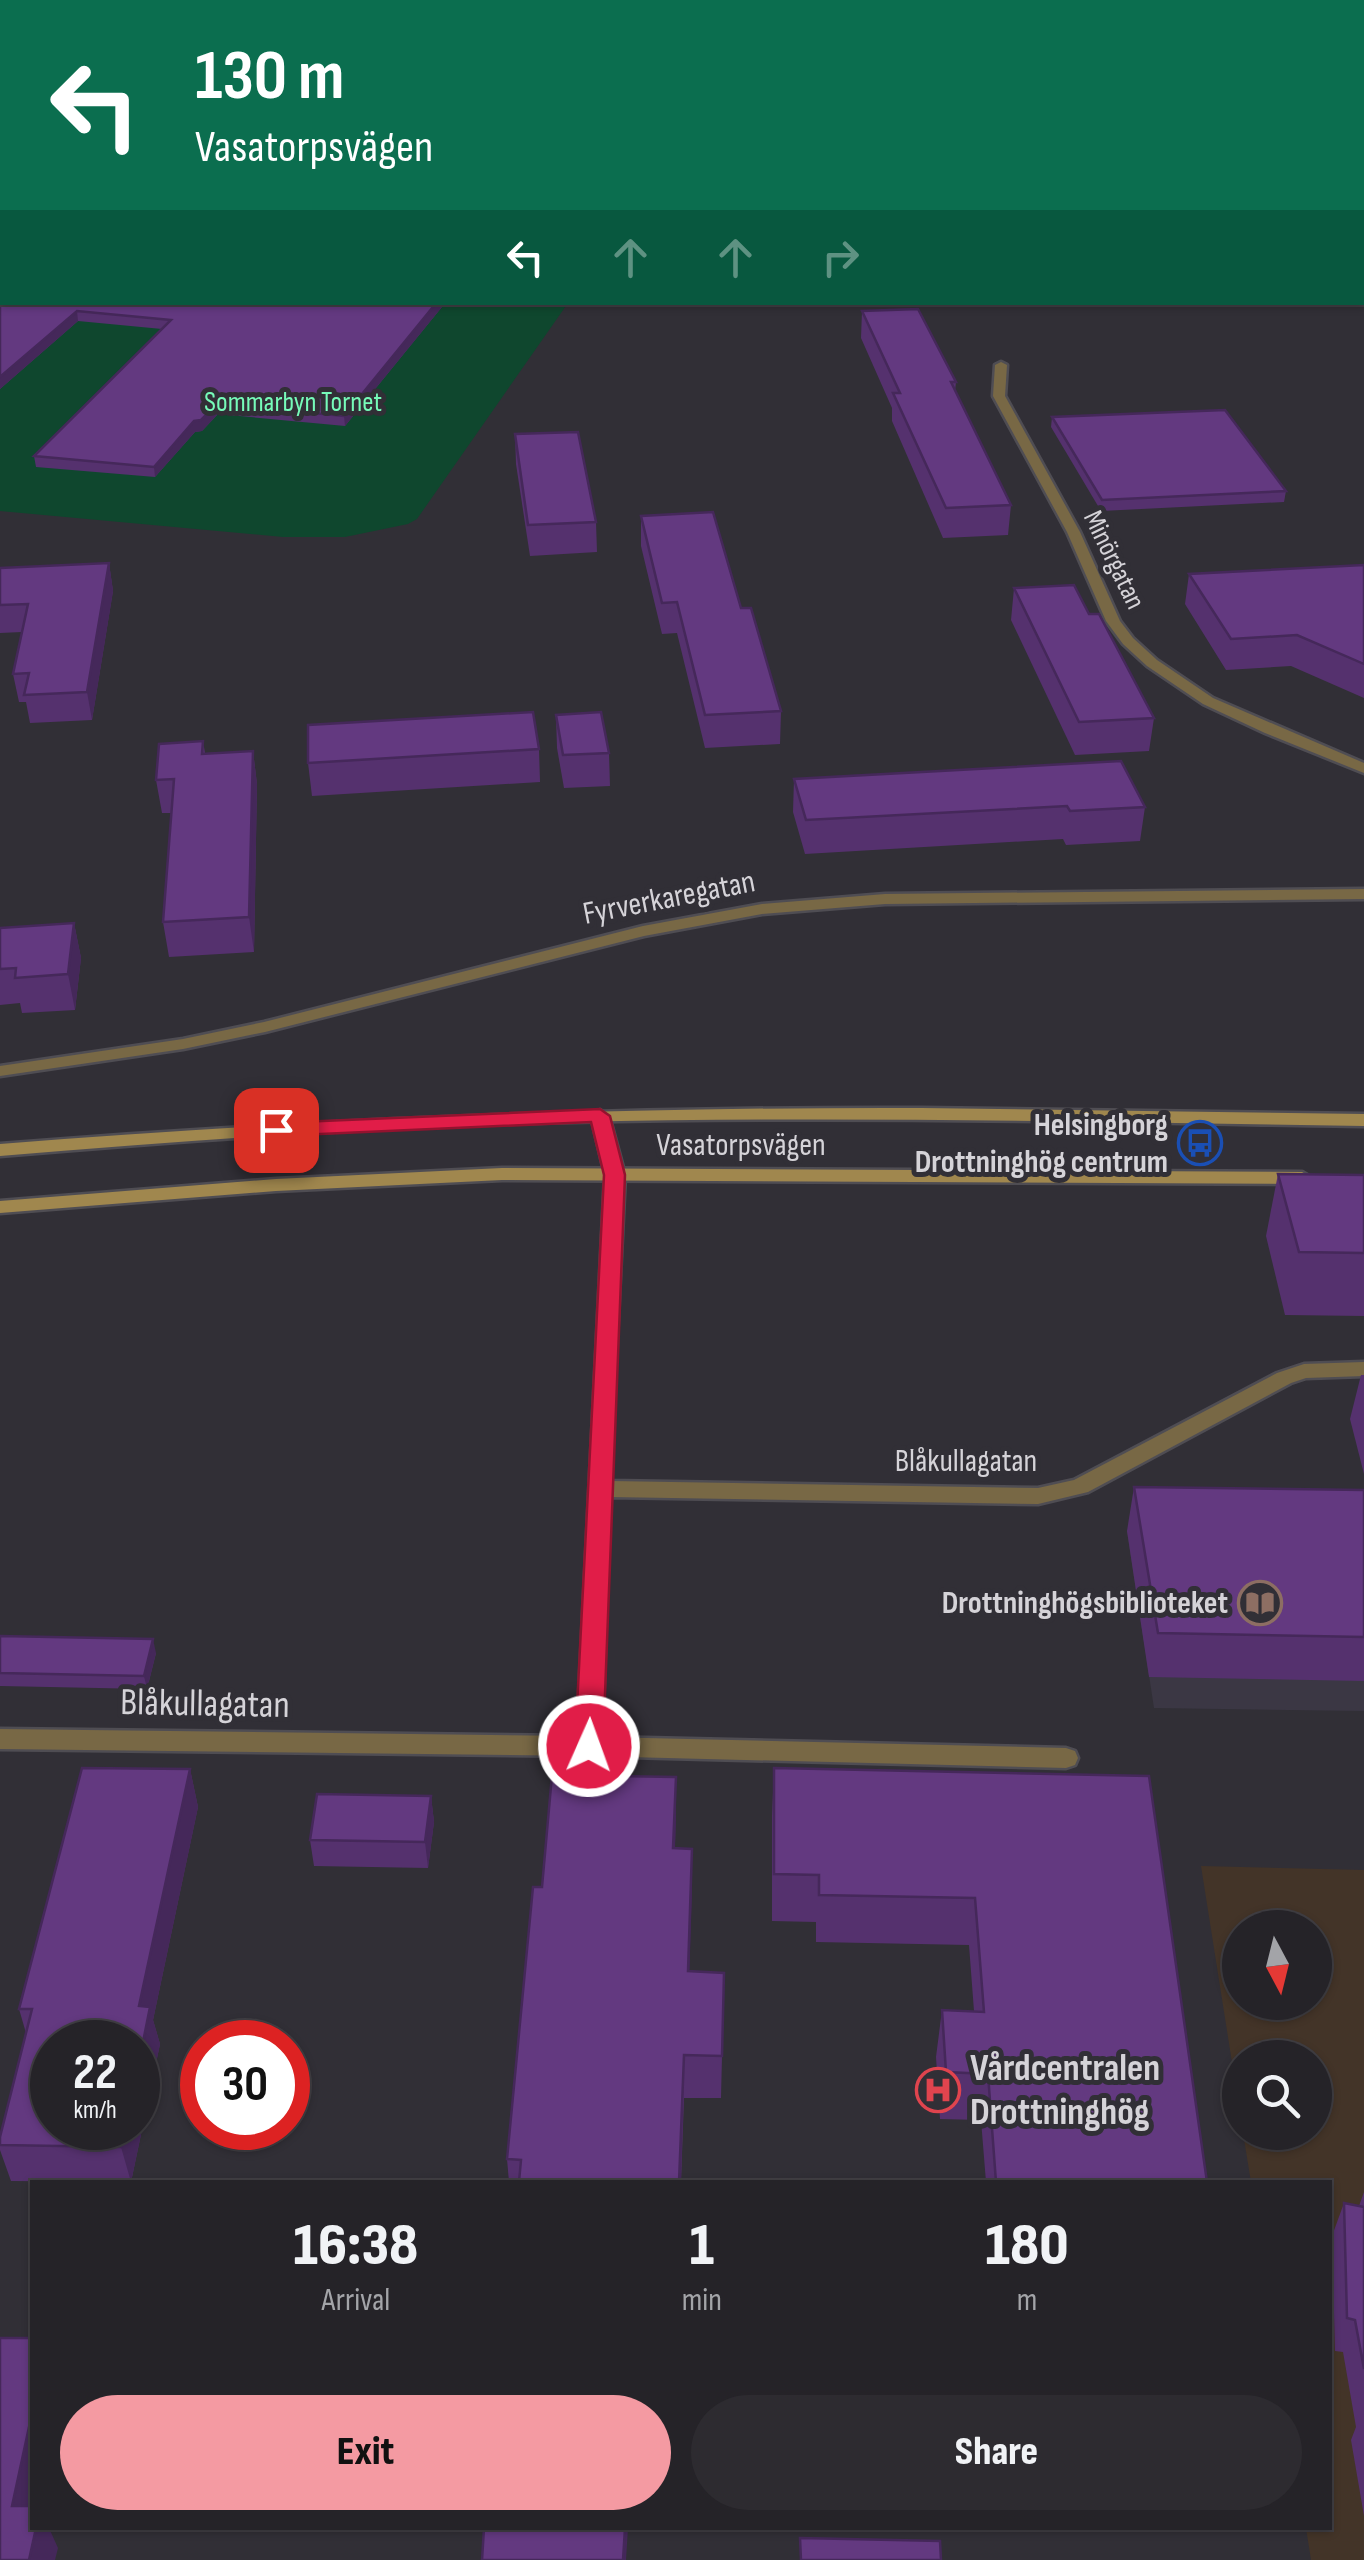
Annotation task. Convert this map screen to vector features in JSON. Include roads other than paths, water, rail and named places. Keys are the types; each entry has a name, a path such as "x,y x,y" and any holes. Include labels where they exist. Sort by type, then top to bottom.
{"main road":[{"name":"Vasatorpsvägen","path":"0,1150 360,1124 600,1116 958,1114 1364,1120"},
{"name":"Vasatorpsvägen","path":"0,1207 342,1181 502,1174 1326,1179"}],"street":[{"name":"Minörgatan","path":"1000,365 1000,396 1086,557 1098,590 1128,640 1186,687 1270,729 1364,768"},
{"name":"Fyrverkaregatan","path":"0,1071 248,1030 643,930 762,909 885,899 1364,894"},
{"path":"589,1746 614,1175 600,1116"},
{"name":"Blåkullagatan","path":"600,1489 1038,1496 1080,1486 1284,1378 1304,1371 1364,1369"},
{"name":"Blåkullagatan","path":"0,1739 589,1746 1066,1758"}],"place":[{"name":"Helsingborg Drottninghög centrum","path":"1200,1143"},
{"name":"Drottninghögsbiblioteket","path":"1260,1603"},
{"name":"Vårdcentralen Drottninghög","path":"938,2090"}],"park label":[{"name":"Sommarbyn Tornet","path":"293,402"}]}
